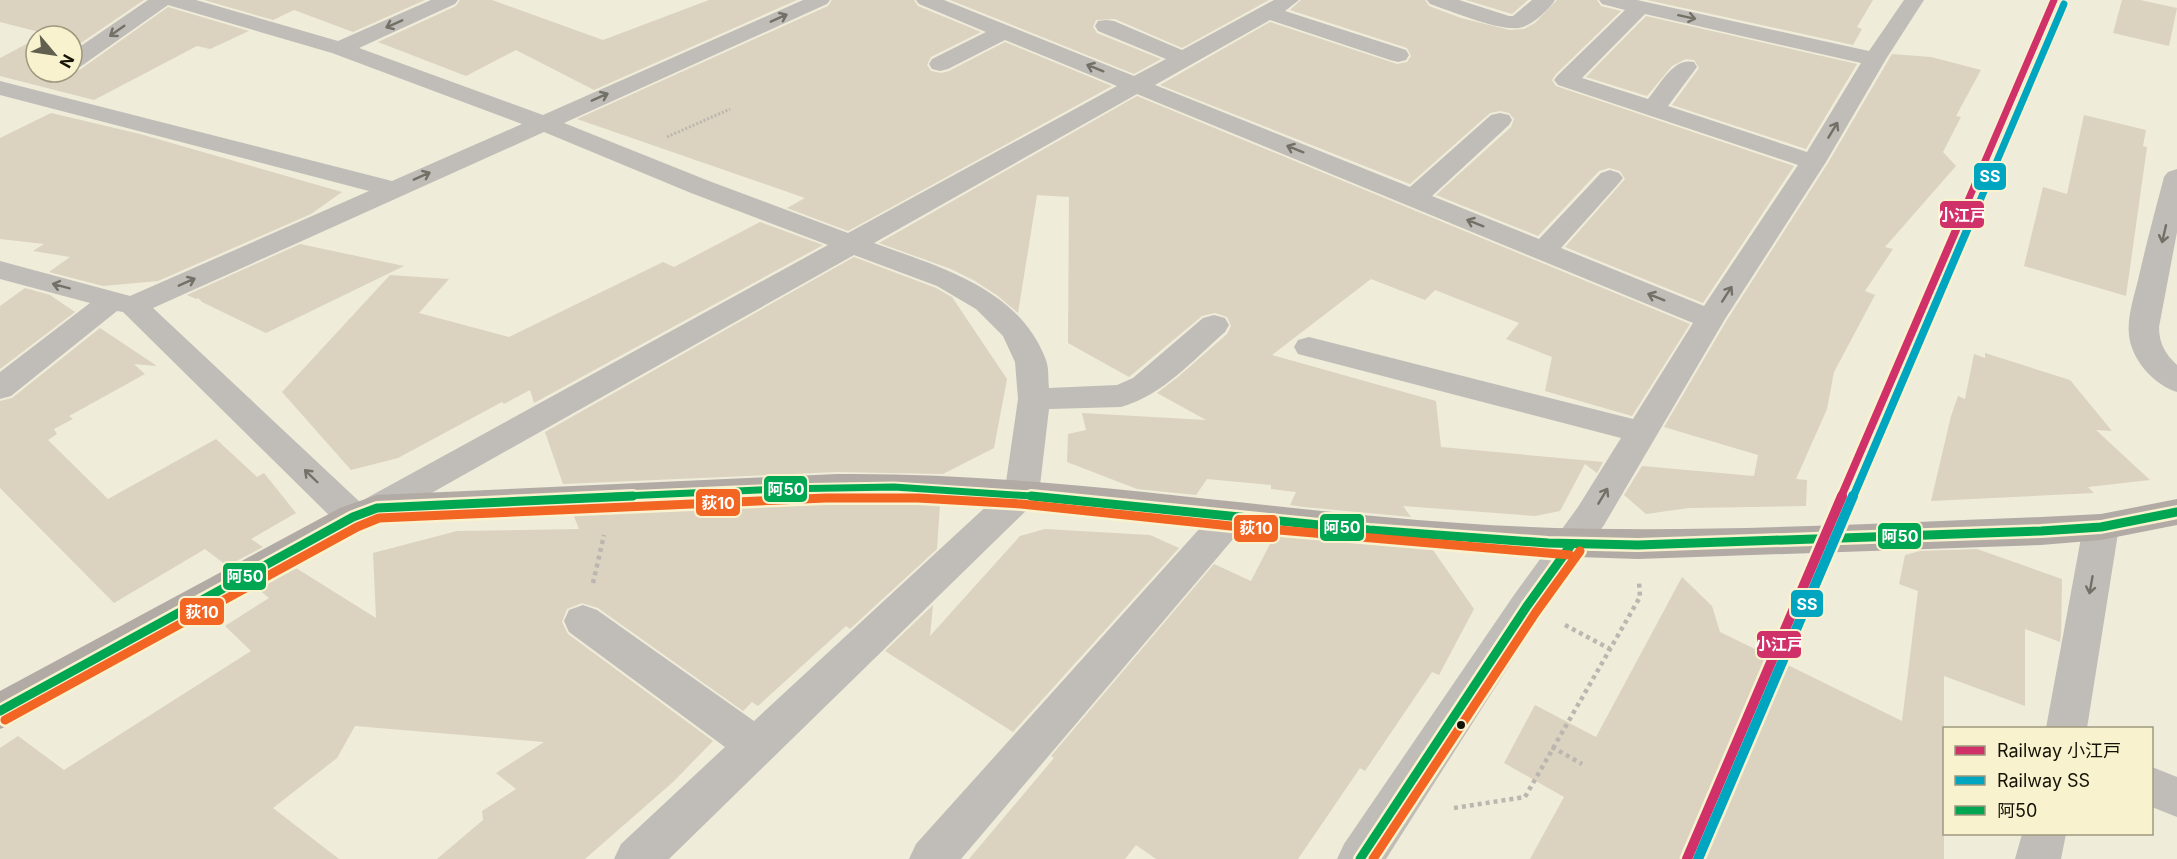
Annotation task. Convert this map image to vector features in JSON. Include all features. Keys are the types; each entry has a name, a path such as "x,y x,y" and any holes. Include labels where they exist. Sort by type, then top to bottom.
{"main road":[{"path":"0,711 365,512 826,487 918,488 1022,494 1232,516 1571,545 1638,546 2101,527 2177,512"}],"street":[{"path":"84,54 162,0"},
{"path":"173,0 340,48 543,123 700,187 947,280 986,303 1016,331 1031,362 1034,399 1022,494 637,859"},
{"path":"340,48 448,0"},
{"path":"0,388 123,303 393,189 820,0"},
{"path":"1437,0 1507,22 1518,22 1545,0"},
{"path":"1610,0 1654,6 1875,59"},
{"path":"1360,859 1527,606 1571,545 1710,319 1813,162 1875,59 1914,0"},
{"path":"938,2 1004,32 1710,319"},
{"path":"0,270 123,303 365,512 1279,6 1398,56"},
{"path":"1654,6 1566,80 1813,162"},
{"path":"1106,26 1184,59"},
{"path":"940,64 1004,32"},
{"path":"1653,109 1686,67"},
{"path":"0,112 41,84"},
{"path":"0,88 393,189"},
{"path":"1414,198 1500,120"},
{"path":"2177,177 2150,295 2144,335 2159,368 2177,381"},
{"path":"1543,251 1610,178"},
{"path":"1034,399 1122,396 1144,386 1214,325"},
{"path":"1310,347 1641,432"},
{"path":"932,859 1232,516"},
{"path":"2066,727 2101,527"},
{"path":"583,621 756,746"},
{"path":"2153,788 2177,797"},
{"path":"2038,859 2044,835"}],"path":[{"path":"624,156 730,109"},
{"path":"583,621 614,497"},
{"path":"1454,808 1525,797 1640,597 1638,576"},
{"path":"1555,620 1610,649"},
{"path":"1552,747 1582,764"}],"building":[{"path":"0,0 144,0 84,41 84,24 24,24 24,28 0,22"},
{"path":"204,0 425,0 353,32 294,10 273,20"},
{"path":"460,0 492,0 603,40 709,0 797,0 594,90 516,50 466,76 378,42 456,6"},
{"path":"832,0 914,0 918,6 981,32 931,57 927,65 931,71 941,73 949,71 1005,42 1112,86 848,231 787,208 805,198 577,119 828,6"},
{"path":"950,0 1269,0 1182,48 1115,19 1096,20 1093,27 1097,33 1161,59 1134,74"},
{"path":"1301,0 1425,0 1429,6 1461,18 1510,30 1524,29 1535,23 1557,0 1597,0 1601,6 1621,11 1556,74 1552,80 1556,86 1794,166 1703,303 1565,247 1625,179 1620,171 1609,168 1599,171 1538,236 1436,195 1511,127 1514,119 1509,113 1500,111 1490,113 1410,184 1160,85 1270,22 1397,64 1407,62 1411,56 1407,48 1290,10"},
{"path":"1466,0 1528,0 1512,14"},
{"path":"1647,0 1873,0 1857,27 1862,29 1853,45"},
{"path":"2122,0 2140,0 2177,8 2169,46 2113,33"},
{"path":"168,7 249,31 210,49 197,46 94,100 31,84 84,84 84,67"},
{"path":"1646,16 1857,64 1806,149 1672,105 1699,68 1694,60 1686,59 1672,66 1647,96 1586,77"},
{"path":"24,45 24,82 0,76 0,58"},
{"path":"1892,54 1931,57 1981,70 1956,116 1961,117 1943,152 1956,166 1885,247 1893,249 1865,291 1875,295 1834,372 1827,409 1796,479 1807,480 1806,506 1689,508 1646,514 1624,495 1642,466 1754,476 1758,455 1664,427 1727,320 1828,163"},
{"path":"1137,96 1690,324 1632,416 1545,391 1552,357 1506,339 1519,323 1435,290 1425,300 1371,279 1272,355 1436,401 1441,447 1603,462 1597,473 1585,464 1560,511 1535,516 1403,506 1411,517 1304,507 1290,505 1296,492 1271,489 1271,485 1207,479 1196,495 1137,489 1067,462 1068,434 1086,430 1082,413 1206,420 1157,393 1227,334 1231,326 1227,317 1215,313 1202,316 1129,377 1068,343 1069,197 1037,195 1018,313 975,281 951,269 879,243"},
{"path":"51,113 140,134 342,192 311,214 158,281 103,286 49,272 70,257 33,251 44,244 0,239 0,138"},
{"path":"2084,115 2146,130 2143,146 2147,147 2126,296 2024,266 2043,187 2067,194"},
{"path":"760,222 823,245 534,403 530,390 504,404 502,402 398,458 351,470 282,392 390,275 449,279 419,313 509,337 663,262 674,267"},
{"path":"300,244 404,266 266,333 198,298 187,295"},
{"path":"854,257 936,288 952,297 1007,379 994,448 943,474 837,472 563,484 545,432"},
{"path":"25,288 50,295 75,312 0,369 0,306"},
{"path":"100,328 157,366 134,364 145,374 69,416 73,419 54,429 57,434 48,440 108,499 216,439 257,477 264,473 296,513 251,539 263,547 227,566 205,549 114,603 0,488 0,401 12,398"},
{"path":"1985,353 2070,380 2112,431 2096,430 2150,480 2088,487 2094,493 1931,501 1958,396 1965,399 1974,354 1985,358"},
{"path":"894,502 940,505 937,549 850,629 846,626 758,706 752,702 743,711 598,608 582,603 567,609 562,622 568,634 713,741 673,782 585,859 437,859 483,820 482,811 516,789 496,773 544,742 355,726 337,758 273,808 339,859 0,859 0,748 18,736 64,770 251,651 225,626 269,598 258,589 296,568 376,618 373,553 457,531 579,529 573,514 780,503"},
{"path":"1045,529 1150,535 1179,548 1013,732 885,651 933,605 930,636 1020,536"},
{"path":"1274,536 1433,550 1474,609 1439,675 1432,672 1365,771 1360,768 1298,859 1156,859 1136,845 1125,859 969,859 1054,758 1051,756 1214,564 1251,581"},
{"path":"1977,549 2062,579 2060,642 2025,629 2025,706 1944,676 1944,859 1530,859 1564,797 1504,763 1535,705 1596,737 1682,577 1712,606 1720,632 1902,721 1918,591 1899,584 1905,555 1920,551"}],"rail line":[{"name":"小江戸","path":"1687,859 2054,0"},
{"name":"SS","path":"1698,859 2064,4"}],"transit line":[{"name":"阿50","path":"0,711 353,517 377,508 780,489 894,487 1012,494 1369,530 1548,543 1638,545 2041,531 2101,527 2177,512"},
{"name":"荻10","path":"5,720 357,527 379,518 826,498 918,498 1021,504 1231,526 1570,555"},
{"name":"阿50","path":"1360,859 1527,606 1571,545"},
{"name":"荻10","path":"1373,859 1536,612 1580,551"}]}
